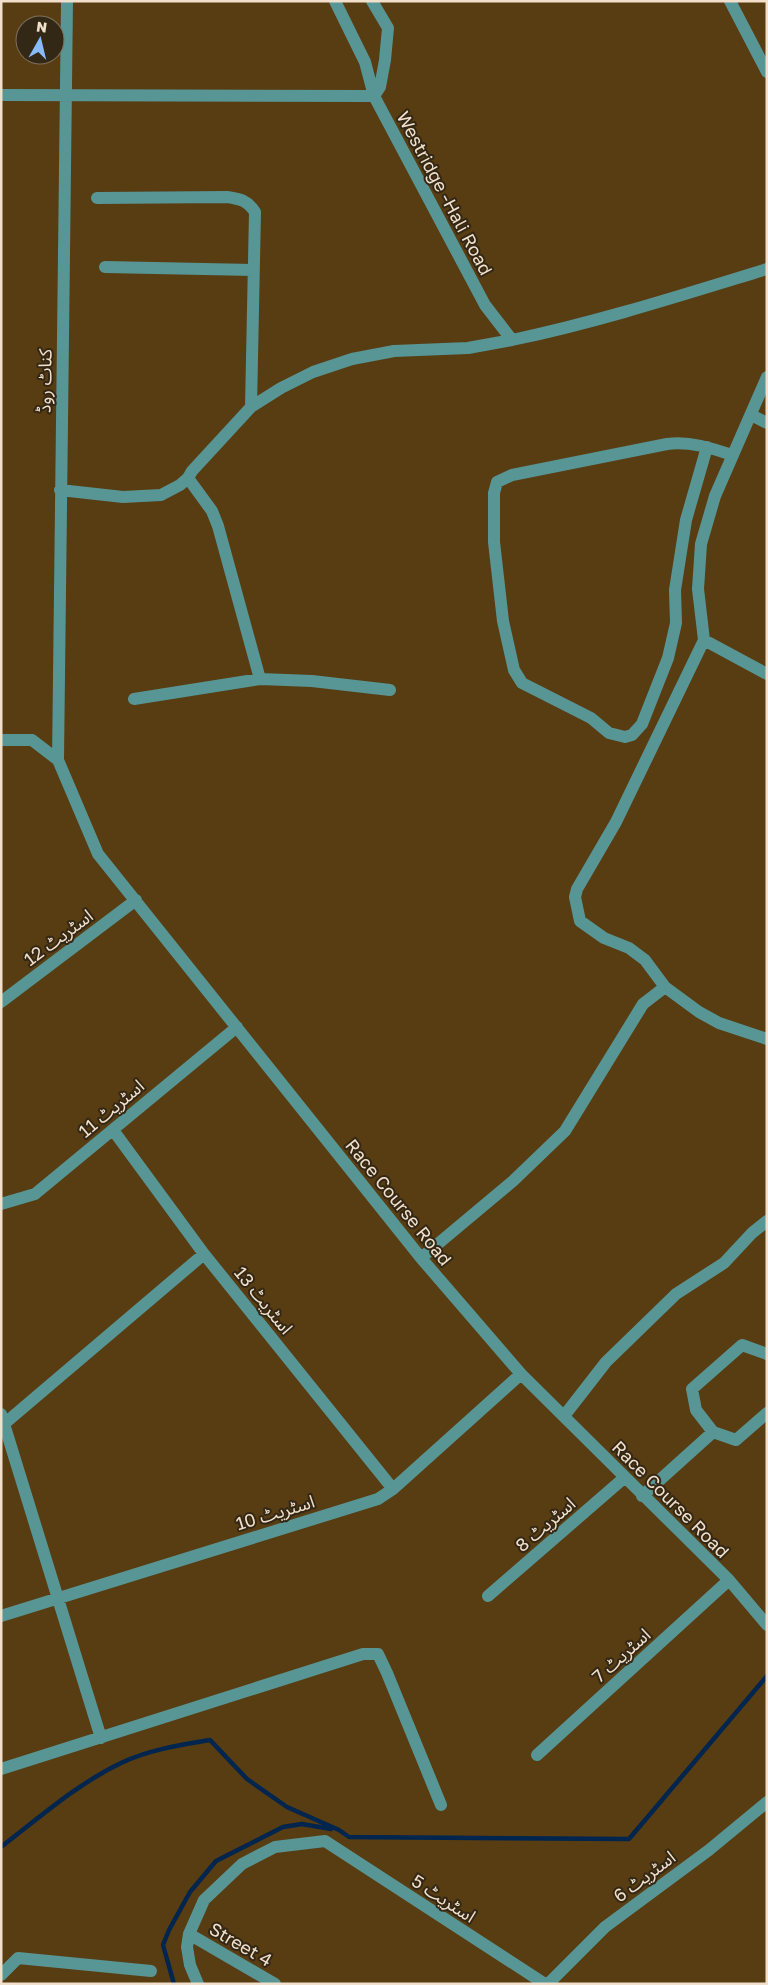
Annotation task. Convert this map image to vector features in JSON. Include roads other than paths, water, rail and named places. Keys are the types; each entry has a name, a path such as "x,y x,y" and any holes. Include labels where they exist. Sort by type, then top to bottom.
{"street":[{"name":"کناٹ روڈ","path":"58,760 67,1"},
{"name":"Westridge -Hali Road","path":"335,1 365,62 374,96 485,305 512,340"},
{"path":"1,95 374,96 380,87 388,28 372,1"},
{"path":"730,1 767,72"},
{"path":"97,198 200,196 242,199 250,203 255,212 250,407"},
{"path":"105,267 254,270"},
{"path":"60,490 123,497 161,495 180,485 188,478 250,407 281,388 313,372 352,359 394,351 468,348 550,332 634,310 767,268"},
{"path":"767,377 761,386 751,415 715,496 701,544 698,589 704,640 616,822 577,889 575,897 580,921 604,938 628,948 645,960 665,987 699,1012 719,1023 767,1039"},
{"path":"751,415 767,423"},
{"path":"707,447 686,520 675,590 676,623 668,658 642,724 632,735 625,737 617,736 609,733 591,718 522,683 514,670 503,621 494,542 494,493 497,482 512,475 667,444 679,443 707,447 732,455"},
{"path":"188,478 212,511 218,526 260,679"},
{"path":"704,640 767,674"},
{"path":"134,700 260,679 312,681 390,690"},
{"path":"1,740 32,740 58,760"},
{"name":"Race Course Road","path":"58,760 98,854 420,1258 521,1374 728,1580 767,1625"},
{"name":"اسٹریٹ 12","path":"1,1002 136,900"},
{"path":"420,1258 513,1181 565,1130 644,1004 665,987"},
{"name":"اسٹریٹ 11","path":"1,1204 36,1194 237,1027"},
{"name":"اسٹریٹ 13","path":"113,1130 204,1254 393,1489"},
{"path":"564,1416 606,1362 676,1294 724,1263 752,1233 767,1221"},
{"path":"100,1738 5,1438 3,1419 204,1254"},
{"path":"767,1354 742,1345 692,1389 696,1410 713,1432 736,1440 767,1413"},
{"name":"اسٹریٹ 10","path":"1,1616 378,1499 393,1489 521,1374"},
{"path":"642,1496 713,1432"},
{"name":"اسٹریٹ 8","path":"488,1596 624,1478"},
{"name":"اسٹریٹ 7","path":"537,1755 728,1580"},
{"path":"1,1769 363,1654 378,1654 441,1805"},
{"name":"اسٹریٹ 6","path":"546,1984 606,1927 709,1850 767,1802"},
{"name":"اسٹریٹ 5","path":"189,1934 204,1900 242,1864 275,1847 325,1841 546,1984"},
{"path":"189,1934 188,1956 198,1984"},
{"name":"Street 4","path":"189,1934 275,1984"},
{"path":"1,1975 18,1958 151,1971"}],"waterway":[{"path":"1,1847 74,1791 105,1771 131,1758 153,1751 210,1740 247,1779 287,1807 339,1830 349,1837 629,1839 767,1676"},
{"path":"174,1984 163,1945 190,1892 216,1861 283,1827 302,1824 331,1829"}]}
